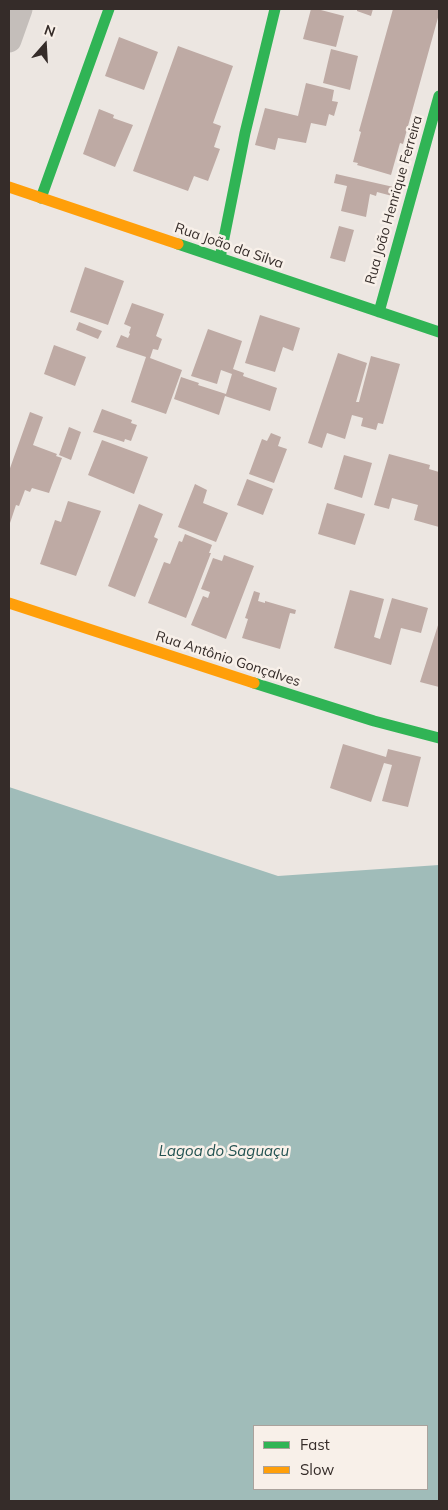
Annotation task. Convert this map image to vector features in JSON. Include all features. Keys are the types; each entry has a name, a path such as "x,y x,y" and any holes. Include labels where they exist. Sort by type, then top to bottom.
{"main road":[{"path":"41,198 109,9"},
{"path":"220,258 257,79 275,9"},
{"name":"Rua João Henrique Ferreira","path":"378,312 439,96"},
{"name":"Rua João da Silva","path":"9,187 439,332"},
{"name":"Rua Antônio Gonçalves","path":"9,603 292,695 382,723 439,738"}],"street":[{"path":"9,40 20,9"}],"water":[{"name":"Lagoa do Saguaçu","path":"9,787 278,876 439,865 439,1501 9,1501"}],"building":[{"path":"311,9 344,16 336,47 303,39"},
{"path":"357,9 373,9 371,16 357,11"},
{"path":"393,9 439,9 439,14 403,144 400,143 391,175 357,165 358,163 353,162 361,132 359,131"},
{"path":"119,37 158,52 144,90 105,76"},
{"path":"178,46 233,66 213,123 221,126 214,147 220,149 208,181 194,176 188,191 133,171"},
{"path":"331,49 358,56 350,90 323,83"},
{"path":"306,83 334,90 332,101 338,102 334,116 329,114 326,126 311,123 306,143 278,138 275,150 255,145 265,108 298,116"},
{"path":"99,109 114,115 113,118 133,125 115,167 83,154"},
{"path":"336,174 398,188 396,197 377,192 376,196 370,194 366,217 341,211 347,186 334,183"},
{"path":"339,226 354,230 345,262 330,258"},
{"path":"85,267 124,281 108,325 70,312"},
{"path":"132,303 164,314 156,336 162,339 158,350 153,349 150,358 182,370 166,414 131,402 146,357 116,347 121,335 128,338 130,334 131,327 124,324"},
{"path":"260,315 300,328 293,351 283,347 275,372 245,363"},
{"path":"79,322 102,331 98,339 76,330"},
{"path":"208,329 242,341 233,369 244,373 243,376 277,388 270,411 225,396 219,415 174,399 181,377 226,394 232,374 221,370 217,384 191,376"},
{"path":"54,345 86,357 75,386 44,374"},
{"path":"338,353 367,363 356,402 359,402 371,356 400,364 383,424 378,423 376,430 361,426 363,418 352,415 345,439 327,433 322,448 308,443"},
{"path":"102,409 132,420 131,423 137,425 131,441 125,439 124,442 93,432"},
{"path":"30,412 43,417 33,445 57,454 56,456 62,458 49,493 32,488 30,492 25,490 19,506 16,505 9,526 9,471"},
{"path":"69,427 81,432 71,460 59,455"},
{"path":"271,433 281,437 278,446 287,449 274,483 249,474 262,439 267,441"},
{"path":"102,440 148,457 134,494 88,475"},
{"path":"389,454 430,465 429,469 439,472 439,527 414,520 418,505 392,498 389,509 374,505"},
{"path":"344,455 372,463 362,498 334,489"},
{"path":"247,479 273,489 263,515 237,505"},
{"path":"195,484 207,490 203,503 228,513 216,542 178,527"},
{"path":"68,501 101,511 76,576 40,564 55,520 61,522"},
{"path":"327,503 365,514 355,545 318,534"},
{"path":"139,504 163,514 154,537 158,539 135,597 108,586"},
{"path":"185,534 212,545 209,553 211,553 186,618 148,603 164,562 170,564 179,541 182,542"},
{"path":"224,555 254,566 226,639 191,625 203,596 208,598 210,592 201,589 213,558 222,561"},
{"path":"350,590 384,599 374,637 380,639 392,598 428,608 421,633 401,628 391,665 334,648"},
{"path":"254,591 260,593 258,601 265,603 265,601 296,610 295,614 290,613 280,649 242,638 248,619 245,618"},
{"path":"439,622 439,687 420,682"},
{"path":"343,744 386,757 388,749 421,757 408,807 382,801 392,765 384,763 371,802 330,788"}],"traffic: fast":[{"path":"41,198 109,9"},
{"path":"220,258 245,133 275,9"},
{"path":"379,312 439,96"},
{"path":"178,244 439,332"},
{"path":"254,683 374,721 439,738"}],"traffic: slow":[{"path":"9,187 178,244"},
{"path":"9,603 254,683"}]}
